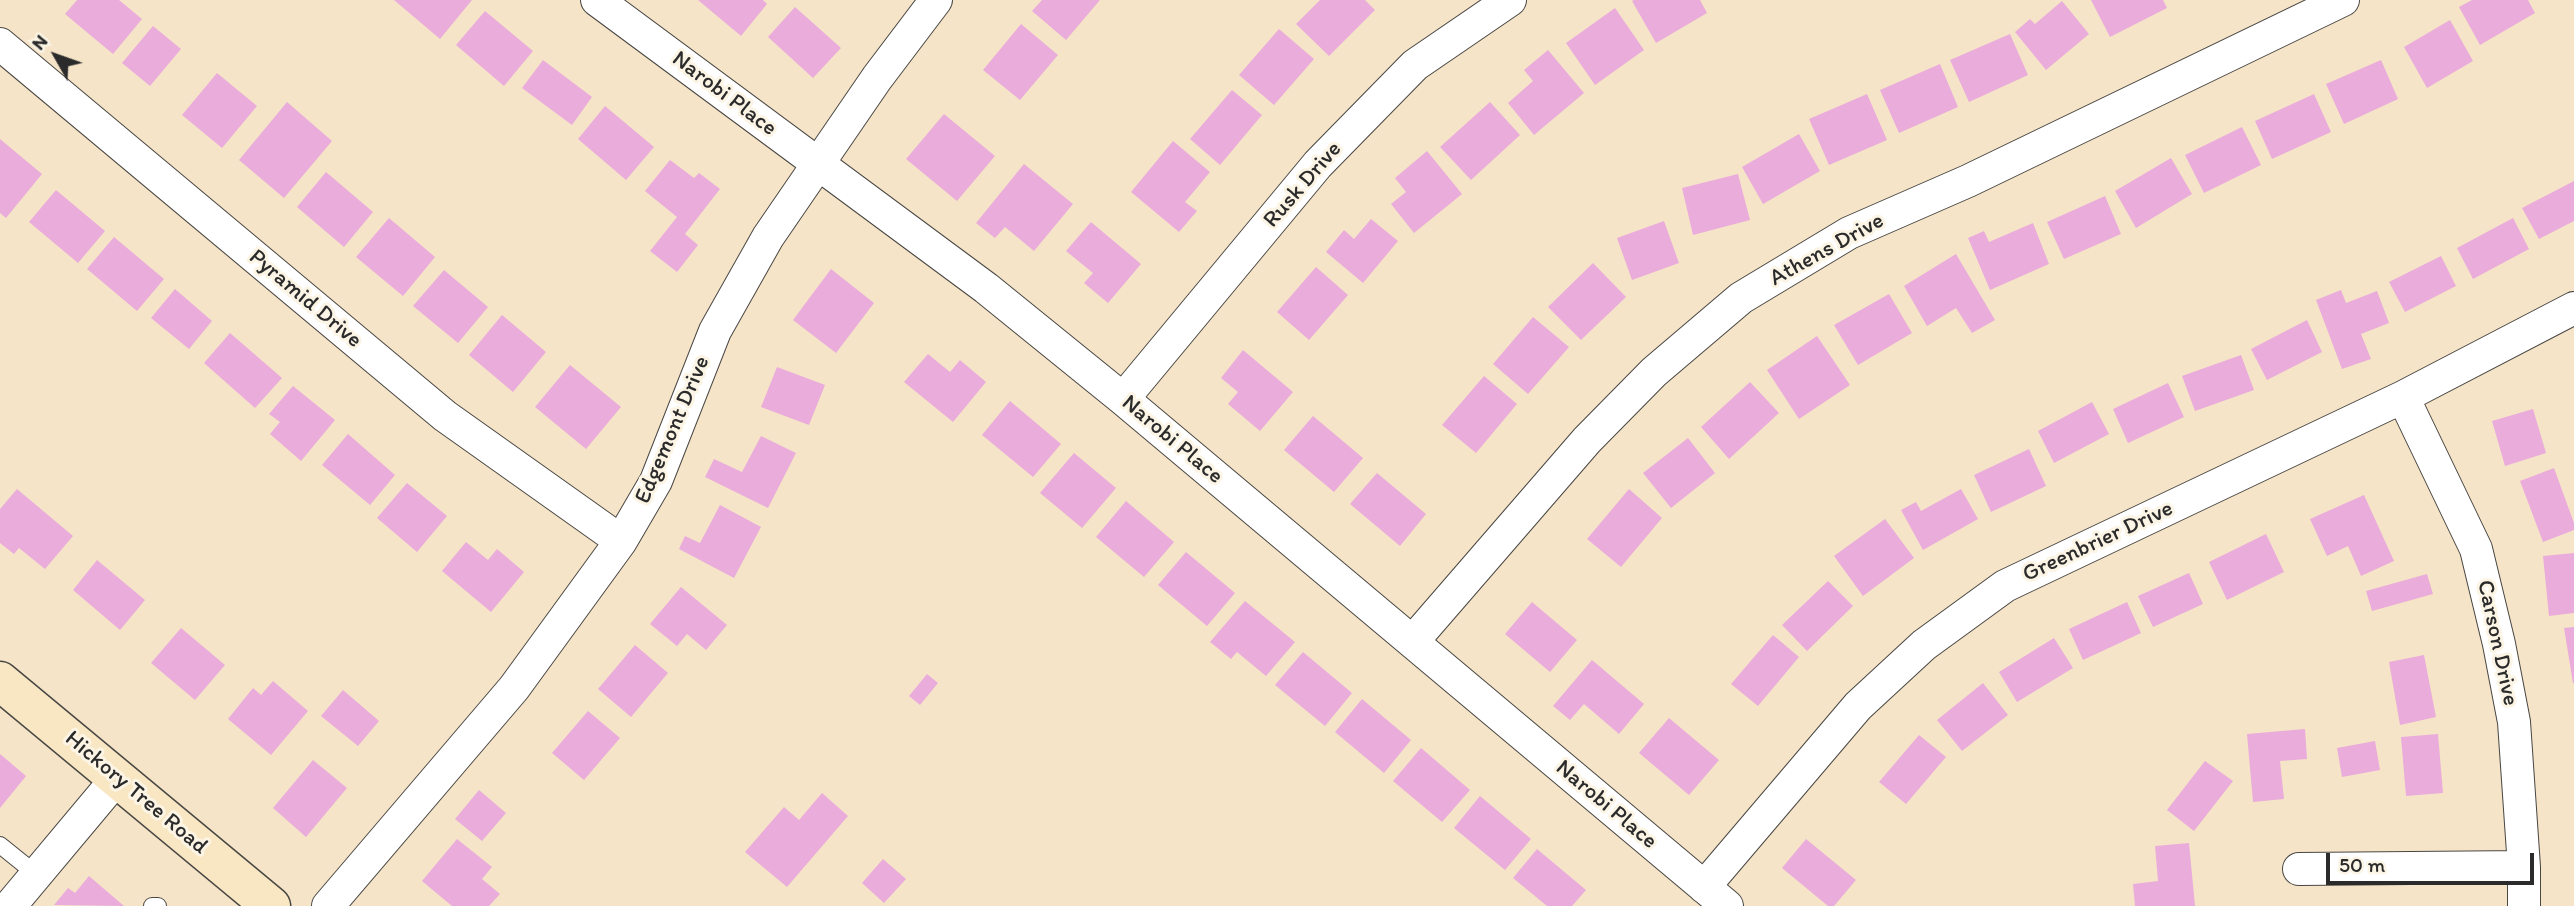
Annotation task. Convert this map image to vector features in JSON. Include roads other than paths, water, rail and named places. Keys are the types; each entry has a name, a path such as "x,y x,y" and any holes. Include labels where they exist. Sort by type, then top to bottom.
{"street":[{"name":"Narobi Place","path":"597,0 986,288 1413,641 1715,897"},
{"name":"Edgemont Drive","path":"328,906 514,688 621,541 656,481 715,331 768,237 877,78 936,0"},
{"name":"Rusk Drive","path":"1123,399 1318,164 1415,65 1510,0"},
{"name":"Athens Drive","path":"1413,641 1587,440 1654,372 1741,298 1849,233 1993,169 2343,0"},
{"name":"Pyramid Drive","path":"0,44 445,416 621,541"},
{"name":"Greenbrier Drive","path":"1715,897 1858,706 1924,645 2005,586 2403,397 2574,308"},
{"name":"Carson Drive","path":"2403,397 2476,549 2499,645 2514,722 2524,867 2524,906"},
{"name":"Hickory Tree Road","path":"0,681 271,906"},
{"path":"10,906 118,777"},
{"path":"2299,869 2524,867"}],"lane":[{"path":"0,845 36,874"},
{"path":"152,906 158,906"}]}
